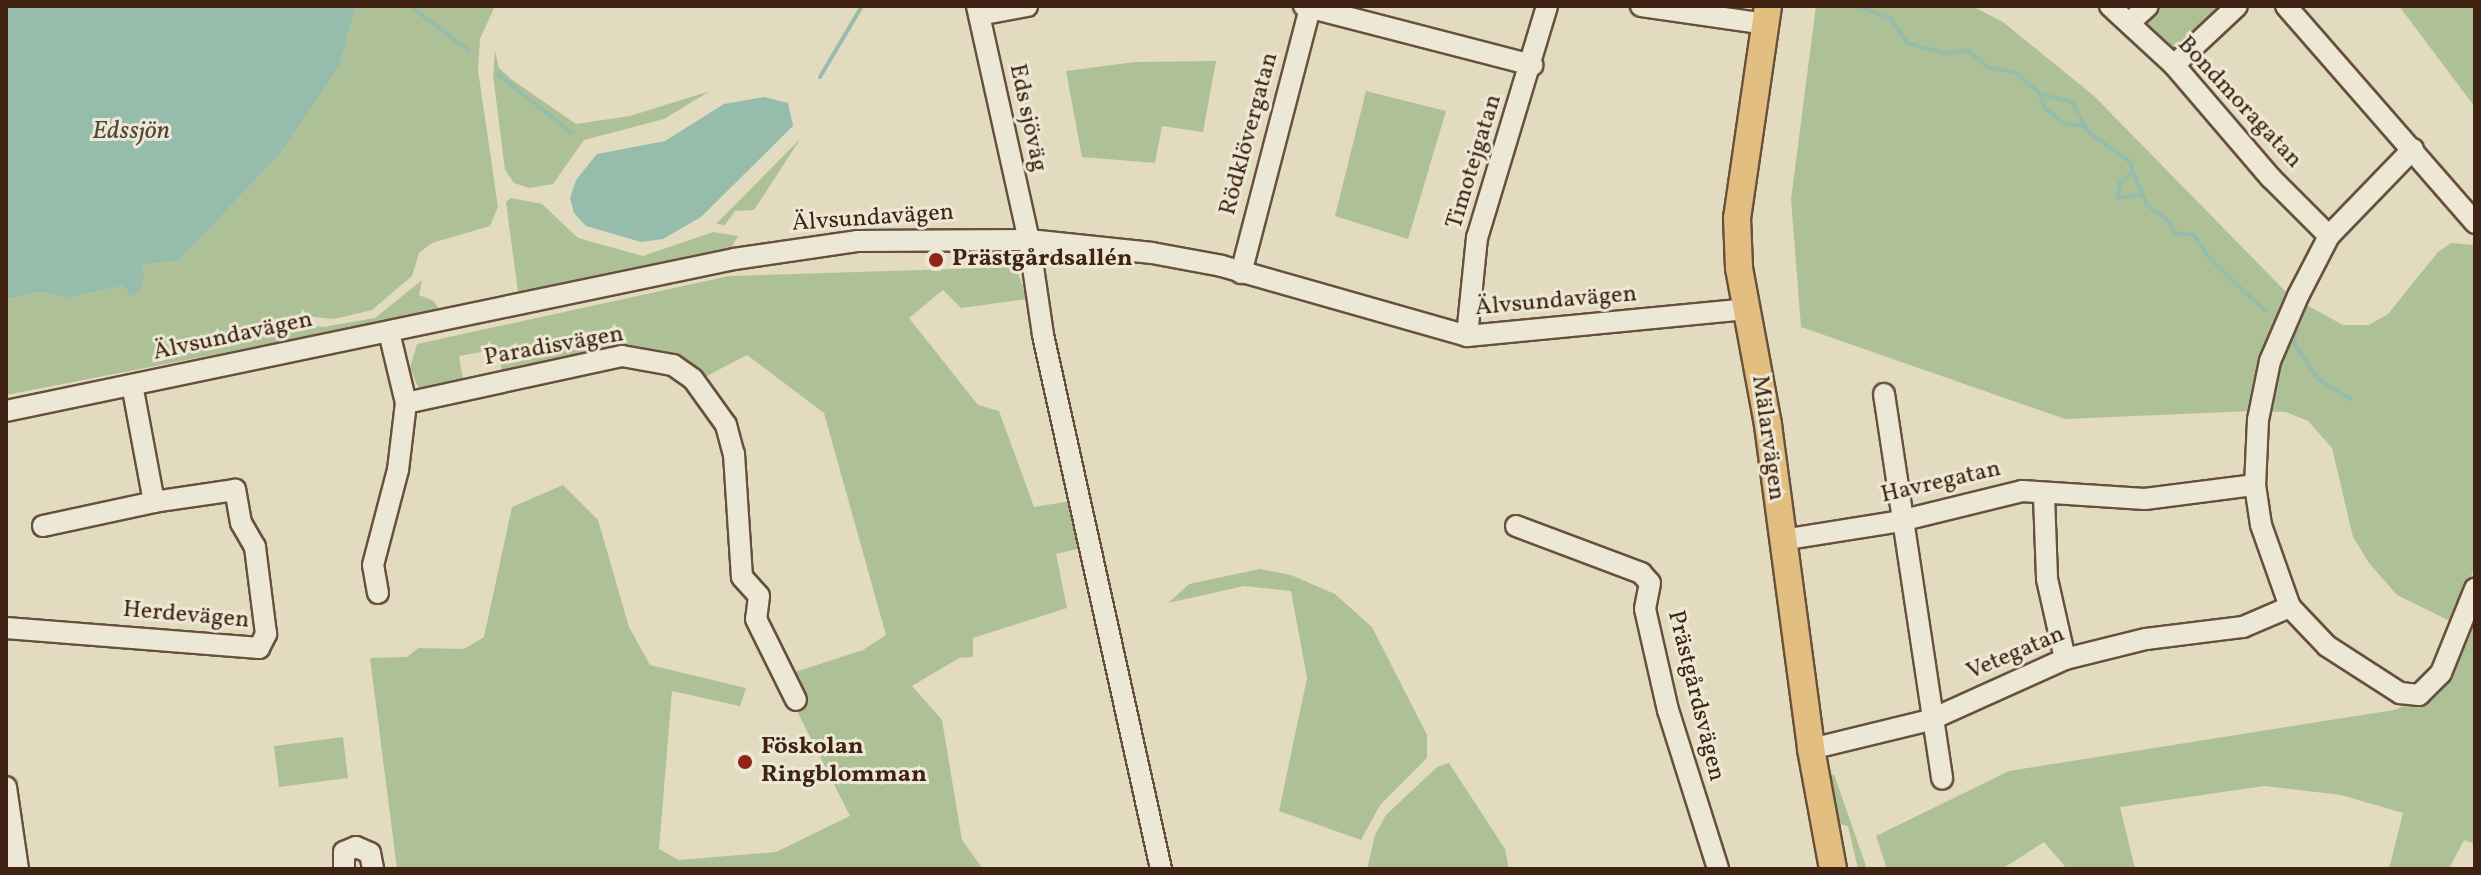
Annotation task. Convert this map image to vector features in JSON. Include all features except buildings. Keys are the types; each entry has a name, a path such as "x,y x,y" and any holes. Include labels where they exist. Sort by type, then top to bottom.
{"main road":[{"name":"Mälarvägen","path":"1767,15 1737,218 1747,309 1811,749 1833,869"}],"street":[{"path":"978,11 1027,6"},
{"name":"Timotejgatan","path":"1467,336 1477,238 1532,65 1547,6"},
{"path":"1641,6 1767,15"},
{"name":"Bondmoragatan","path":"2110,6 2174,65 2271,178 2329,236"},
{"path":"2129,23 2148,6"},
{"path":"2174,65 2237,6"},
{"path":"2286,6 2475,223"},
{"path":"1307,7 1532,65"},
{"name":"Rödklövergatan","path":"1241,273 1307,7"},
{"name":"Eds sjöväg","path":"978,11 1029,240"},
{"path":"2413,149 2329,236 2270,361 2258,420 2255,485 2261,525 2290,607 2327,646 2400,693 2419,695 2450,658 2475,589"},
{"path":"1029,240 1043,335 1161,869"},
{"name":"Älvsundavägen","path":"6,411 762,253 857,241 1029,240 1152,253 1241,273 1467,336 1747,309"},
{"path":"378,593 373,565 398,470 406,403 389,332"},
{"name":"Paradisvägen","path":"406,403 622,356 662,361 693,379 726,425 734,454 742,577 759,596 756,619 796,700"},
{"path":"132,385 154,502"},
{"path":"1884,394 1900,521 1942,779"},
{"name":"Havregatan","path":"1782,540 1900,521 2022,491 2044,496 2145,499 2255,485"},
{"name":"Herdevägen","path":"6,628 259,648 266,634 255,547 241,523 235,490 154,502 43,526"},
{"path":"2044,496 2047,579 2065,659"},
{"name":"Prästgårdsvägen","path":"1516,526 1641,573 1650,583 1645,609 1668,710 1718,869"},
{"name":"Vetegatan","path":"1811,749 1930,720 2065,659 2146,639 2243,627 2290,607"},
{"path":"6,787 14,869"},
{"path":"344,869 344,852 356,847 370,853 373,869"}],"shaded area":[{"path":"356,6 495,6 480,39 478,70 498,207 490,226 432,243 419,253 412,276 372,310 334,319 295,315 306,324 323,327 375,318 422,280 419,295 434,301 440,311 6,395 6,299 38,292 70,298 123,286 139,292 141,265 179,261 280,154 340,65"},
{"path":"1816,6 1972,6 2003,22 2094,96 2290,296 2343,325 2369,325 2388,314 2438,252 2451,243 2475,245 2475,564 2456,624 2397,595 2369,563 2353,537 2332,448 2308,421 2286,412 2252,411 2065,419 1801,327 1791,199"},
{"path":"2154,6 2222,6 2174,50 2162,49 2137,26"},
{"path":"2399,6 2475,6 2475,107 2468,98"},
{"path":"495,51 499,68 511,79 576,124 630,116 710,91 664,119 584,140 553,184 529,188 514,183 505,170 493,75"},
{"path":"1216,61 1203,132 1162,126 1155,163 1082,157 1066,71 1135,62"},
{"path":"1366,91 1446,111 1408,239 1335,216"},
{"path":"801,138 754,210 735,211 725,225 716,224"},
{"path":"511,198 542,204 578,238 643,256 713,232 738,236 731,248 518,292 506,202"},
{"path":"1016,267 1027,299 961,308 943,290 909,318 978,405 999,411 1034,507 1071,501 1081,548 1056,554 1067,608 973,638 973,657 959,658 912,686 942,720 962,840 983,869 397,869 370,658 407,657 418,648 464,649 484,637 512,507 563,485 598,520 629,627 650,665 746,688 740,706 672,691 659,849 679,860 776,852 850,816 794,705 792,673 863,650 886,635 824,413 747,355 703,378 679,360 502,372 498,349 459,356 463,380 419,389 410,368 417,344 729,276"},
{"path":"1260,569 1291,575 1335,594 1372,627 1427,735 1427,758 1380,805 1361,840 1279,811 1307,678 1291,591 1244,586 1168,603 1189,584"},
{"path":"2475,603 2475,844 2464,840 2449,869 2389,869 2403,813 2341,795 2264,786 2120,807 2135,869 2067,869 2044,842 2002,869 1887,869 1876,836 2009,771 2394,710 2425,698"},
{"path":"343,737 348,778 279,787 274,746"},
{"path":"1449,763 1505,849 1509,869 1367,869 1375,835 1386,815 1437,767"},
{"path":"1834,774 1867,869 1858,869 1848,826 1840,824 1830,777"}],"water":[{"name":"Edssjön","path":"6,6 356,6 340,65 280,154 179,261 141,265 144,277 139,292 132,296 123,286 70,298 38,292 6,299"},
{"path":"764,97 788,103 793,126 701,217 663,239 641,242 586,226 574,213 570,198 576,180 597,154 665,141 724,104"}],"waterway":[{"path":"410,6 468,50"},
{"path":"820,77 862,6"},
{"path":"1858,6 1891,19 1907,43 1945,53 1969,51 1987,67 2015,72 2040,94 2072,102 2088,132 2129,161 2147,205 2168,220 2175,233 2194,235 2209,258 2265,311"},
{"path":"499,75 572,133"},
{"path":"2040,94 2044,107 2063,123 2087,127"},
{"path":"2133,172 2120,182 2118,198 2142,195"},
{"path":"2296,331 2294,343 2317,378 2351,399"}],"place":[{"name":"Prästgårdsallén","path":"936,260"},
{"name":"Föskolan Ringblomman","path":"745,762"}]}
